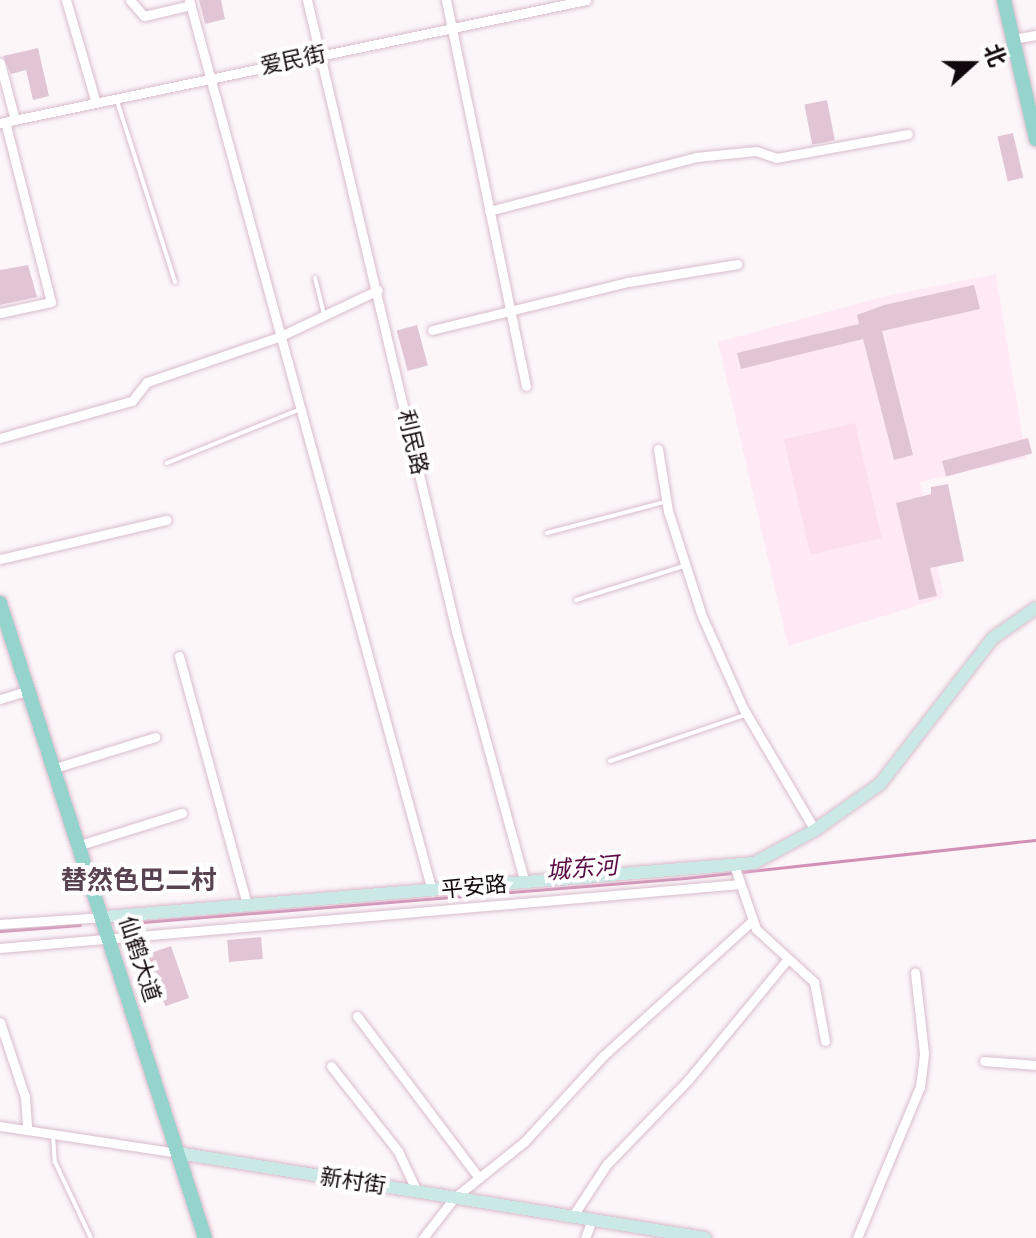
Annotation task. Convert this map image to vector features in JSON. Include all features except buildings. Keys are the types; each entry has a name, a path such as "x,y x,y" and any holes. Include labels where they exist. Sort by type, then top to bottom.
{"main road":[{"path":"1004,0 1036,139"},
{"name":"仙鹤大道","path":"0,603 112,941 205,1238"}],"street":[{"path":"66,0 96,103"},
{"path":"130,0 144,16 190,3 432,891"},
{"name":"利民路","path":"307,0 378,290 456,631 525,883"},
{"path":"446,0 526,386"},
{"name":"爱民街","path":"6,122 586,0"},
{"path":"1013,39 1036,35"},
{"path":"0,63 6,122 51,302 0,313"},
{"path":"489,211 696,157 756,151 776,158 908,134"},
{"path":"432,330 628,282 738,264"},
{"path":"0,438 132,401 147,382 281,336 378,290"},
{"path":"658,449 666,502 702,616 747,714 815,830"},
{"path":"0,559 166,520"},
{"name":"平安路","path":"0,924 525,883 737,873 815,830 880,784 993,638 1036,608"},
{"path":"179,656 247,905"},
{"path":"0,699 29,690"},
{"path":"55,768 155,737"},
{"path":"80,845 182,813"},
{"path":"0,948 112,941 737,873 752,921 786,961 814,982 825,1041"},
{"path":"423,1238 454,1198 524,1142 603,1056 752,921"},
{"path":"572,1217 607,1164 688,1080 786,961"},
{"path":"857,1238 920,1087 924,1053 915,973"},
{"path":"357,1016 479,1178"},
{"path":"0,1022 25,1097 27,1129"},
{"path":"984,1061 1036,1065"},
{"path":"331,1066 398,1151 417,1192"},
{"name":"新村街","path":"0,1126 705,1238"},
{"path":"585,1238 592,1220"}],"lane":[{"path":"116,98 175,282"},
{"path":"315,278 324,315"},
{"path":"167,463 301,409"},
{"path":"547,533 666,502"},
{"path":"576,600 686,566"},
{"path":"610,761 747,714"},
{"path":"53,1134 55,1162 91,1238"}],"shaded area":[{"path":"996,274 1026,458 920,482 944,597 788,646 718,342 882,297"},
{"path":"855,423 882,538 810,554 784,439"}],"waterway":[{"name":"城东河","path":"130,923 685,878 1036,840"},
{"path":"0,931 80,925"}],"district":[{"name":"替然色巴二村","path":"139,881"}]}
